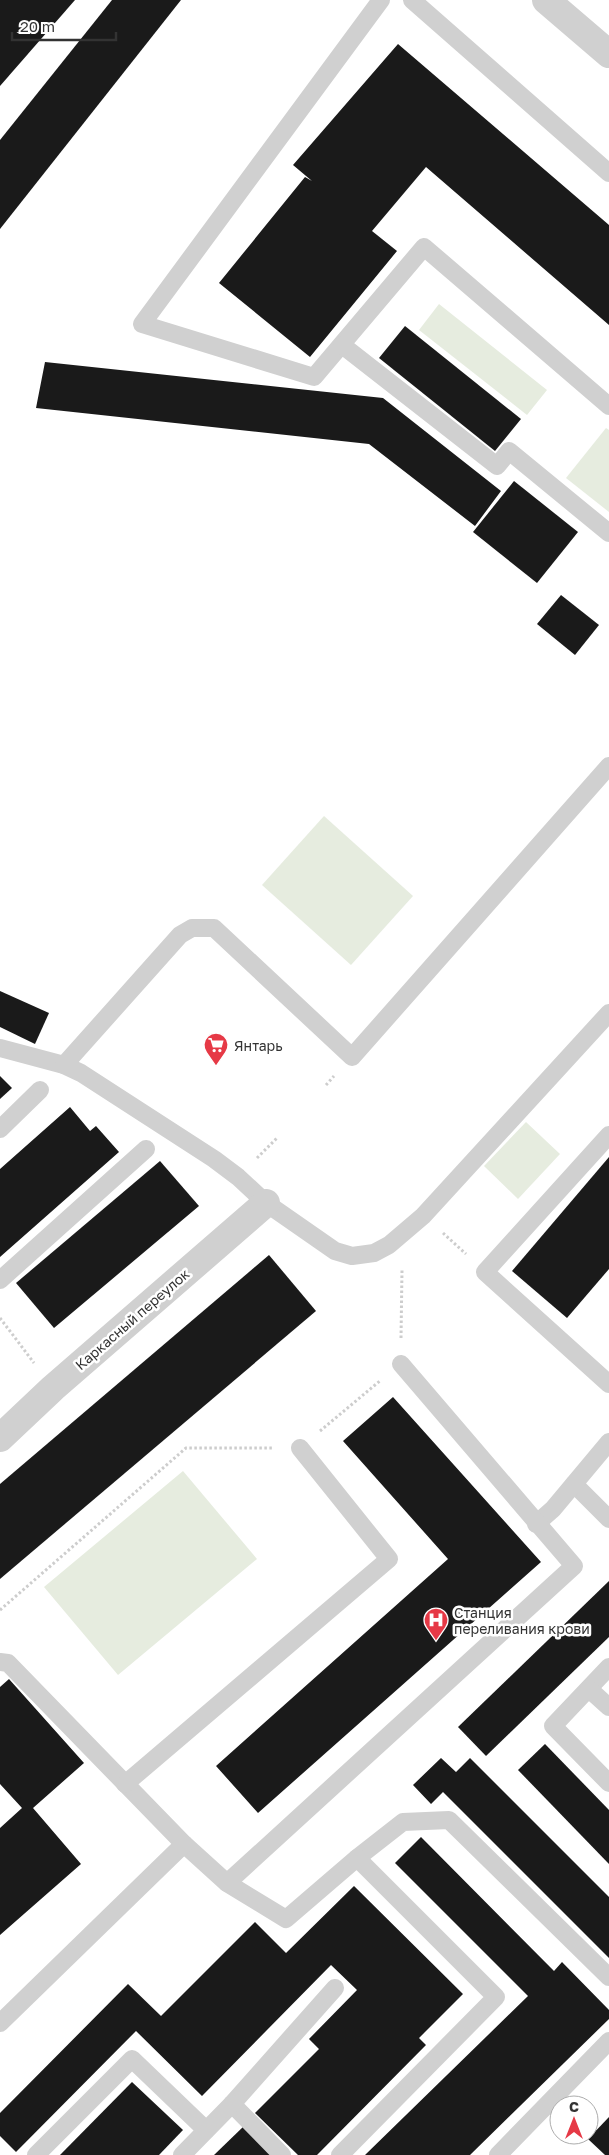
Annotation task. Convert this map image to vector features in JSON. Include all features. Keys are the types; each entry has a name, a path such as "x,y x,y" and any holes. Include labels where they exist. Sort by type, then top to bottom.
{"street":[{"path":"546,0 609,54"},
{"name":"Каркасный переулок","path":"0,1438 53,1388 266,1203"}],"lane":[{"path":"381,0 142,324 314,377 424,247 609,406"},
{"path":"412,0 609,174"},
{"path":"342,345 497,466 509,451 609,534"},
{"path":"64,1065 180,935 192,928 214,928 352,1058 609,766"},
{"path":"0,1048 64,1065 81,1073 214,1159 238,1177 266,1203 335,1252 352,1256 374,1253 389,1245 423,1216 609,1013"},
{"path":"0,1129 40,1090"},
{"path":"609,1135 485,1272 609,1384"},
{"path":"0,1280 146,1149"},
{"path":"226,1883 574,1566 536,1524 401,1364"},
{"path":"536,1524 574,1484 609,1442"},
{"path":"125,1784 389,1559 300,1448"},
{"path":"574,1484 609,1519"},
{"path":"0,1662 8,1662 184,1844 226,1883 286,1919 357,1858 403,1822 449,1820 609,1977"},
{"path":"609,1667 553,1726 609,1784"},
{"path":"589,1689 609,1707"},
{"path":"0,2023 184,1844"},
{"path":"340,2155 496,1997 357,1858"},
{"path":"182,2155 232,2104 335,1988"},
{"path":"498,2155 609,2041"},
{"path":"36,2155 132,2059 206,2130"},
{"path":"232,2104 282,2155"}],"path":[{"path":"423,1216 485,1272"},
{"path":"0,1610 186,1448 300,1448 401,1364 402,1234"},
{"path":"0,1318 53,1388"}],"shaded area":[{"path":"439,304 547,390 527,415 419,330"},
{"path":"606,428 609,430 609,512 566,478"},
{"path":"324,816 413,896 351,965 262,885"},
{"path":"526,1122 560,1154 518,1199 484,1166"},
{"path":"183,1471 257,1559 118,1675 44,1587"}],"building":[{"path":"0,0 75,0 0,86"},
{"path":"112,0 181,0 0,229 0,140"},
{"path":"398,44 609,225 609,325 426,167 372,231 397,251 310,357 219,283 305,177 312,181 293,165"},
{"path":"405,326 521,419 495,451 379,358"},
{"path":"45,362 383,398 501,491 475,526 369,444 36,408"},
{"path":"514,481 578,532 537,583 473,532"},
{"path":"561,595 599,625 575,655 537,624"},
{"path":"0,991 49,1013 35,1044 0,1027"},
{"path":"0,1076 12,1088 0,1099"},
{"path":"70,1107 90,1131 96,1126 119,1152 0,1257 0,1169"},
{"path":"609,1157 609,1269 567,1318 512,1271"},
{"path":"160,1161 199,1206 54,1328 16,1283"},
{"path":"269,1255 316,1311 0,1579 0,1484"},
{"path":"393,1397 541,1562 258,1813 216,1766 448,1559 343,1441"},
{"path":"609,1581 609,1637 486,1756 458,1727"},
{"path":"9,1679 84,1763 33,1808 81,1864 0,1935 0,1828 22,1808 0,1784 0,1687"},
{"path":"545,1744 609,1810 609,1864 518,1770"},
{"path":"441,1758 456,1772 470,1758 609,1897 609,1958 443,1792 431,1804 413,1785"},
{"path":"421,1837 554,1971 562,1962 609,2010 609,2019 470,2155 365,2155 528,1996 395,1863"},
{"path":"354,1886 463,1994 419,2038 426,2045 317,2155 298,2155 255,2113 319,2049 309,2039 357,1990 331,1965 202,2096 136,2031 16,2152 0,2136 0,2113 128,1984 161,2016 255,1922 286,1953"},
{"path":"132,2082 183,2130 159,2155 60,2155"},
{"path":"609,2117 609,2155 605,2155 594,2145 599,2145 599,2127"},
{"path":"244,2126 271,2155 214,2155"}],"place":[{"name":"Янтарь","path":"216,1066"},
{"name":"Станция переливания крови","path":"436,1641"}]}
